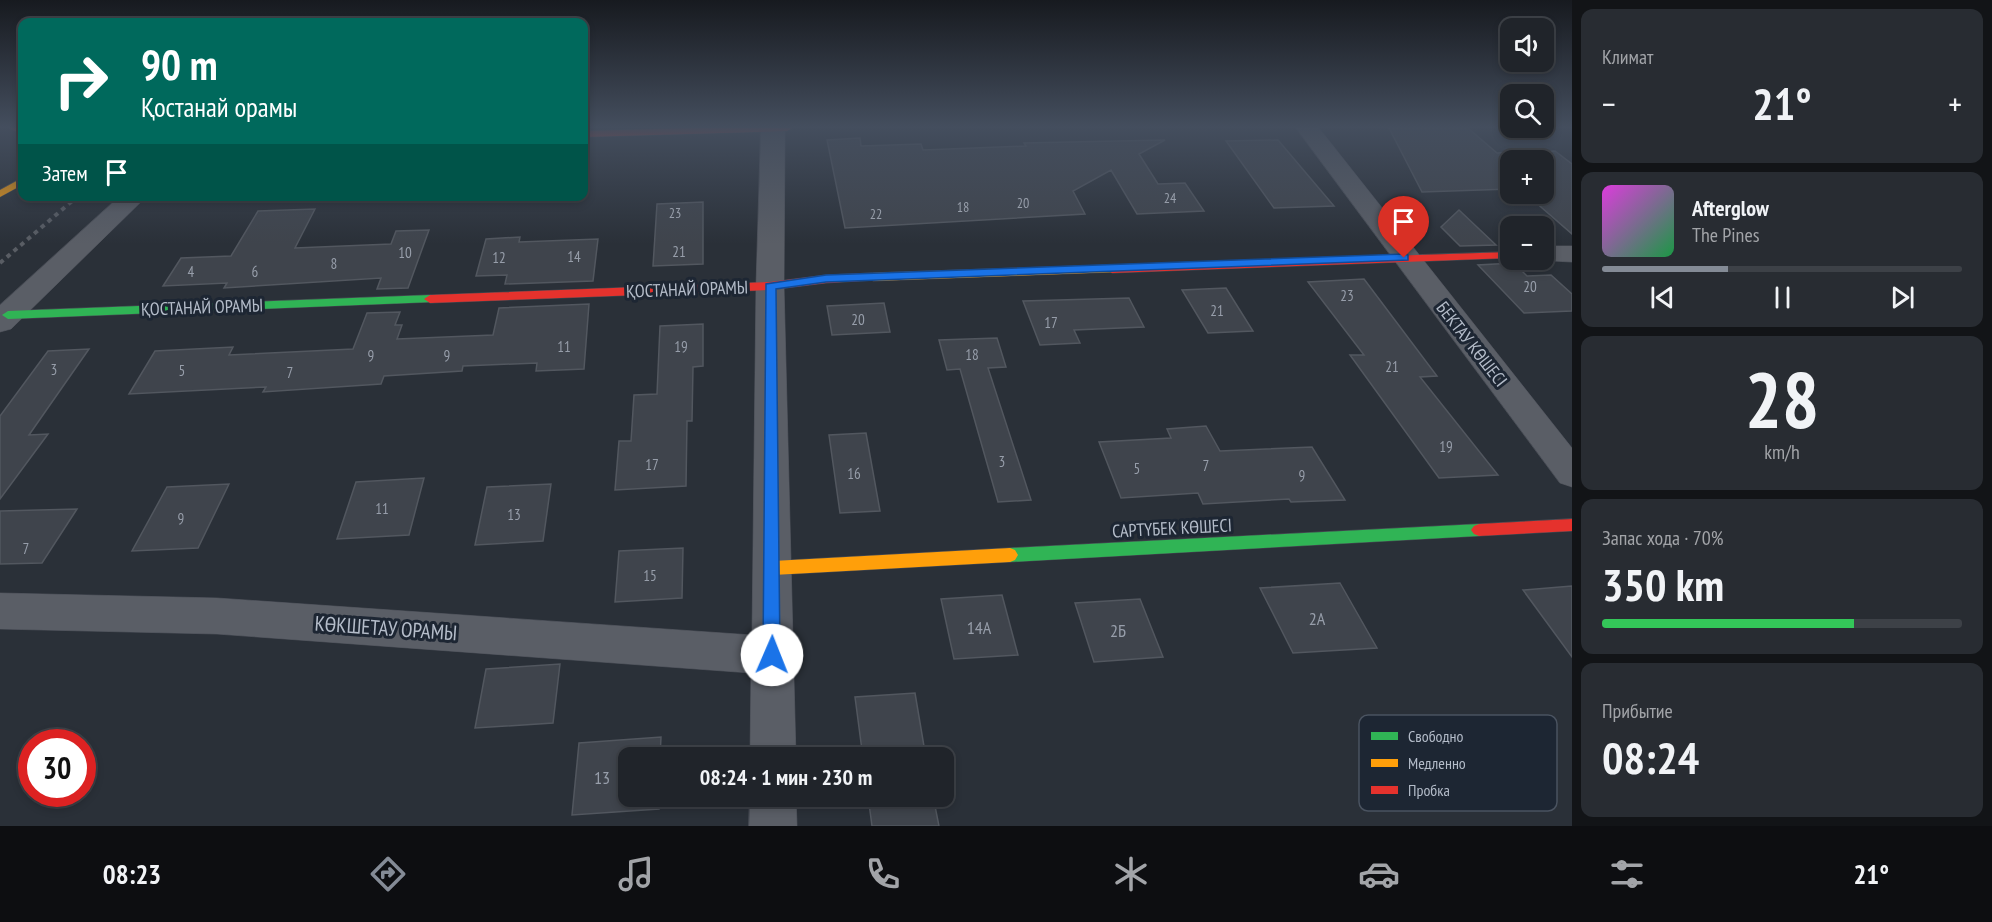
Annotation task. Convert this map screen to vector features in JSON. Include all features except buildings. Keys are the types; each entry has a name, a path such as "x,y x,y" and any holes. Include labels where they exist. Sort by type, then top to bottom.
{"street":[{"path":"772,167 770,286 773,747"},
{"name":"БЕКТАУ КӨШЕСІ","path":"1336,167 1572,473"},
{"path":"0,195 18,184"},
{"path":"4,318 130,201"},
{"path":"1554,254 1572,254"},
{"name":"ҚОСТАНАЙ ОРАМЫ","path":"4,318 770,286 826,279 1500,255"},
{"name":"САРТҮБЕК КӨШЕСІ","path":"773,568 1572,525"},
{"name":"КӨКШЕТАУ ОРАМЫ","path":"0,611 217,616 772,655"},
{"path":"773,807 773,826"}],"railway":[{"path":"0,263 72,201"}],"traffic: fast":[{"path":"8,315 430,299"},
{"path":"1010,555 1479,530"}],"traffic: slow":[{"path":"0,194 18,183"},
{"path":"873,277 1112,269"},
{"path":"773,568 1010,555"}],"traffic: jam":[{"path":"1112,269 1500,255"},
{"path":"430,299 770,286 826,279 873,277"},
{"path":"1479,530 1572,525"}],"route":[{"path":"772,655 770,286 826,279 1404,258"}]}
